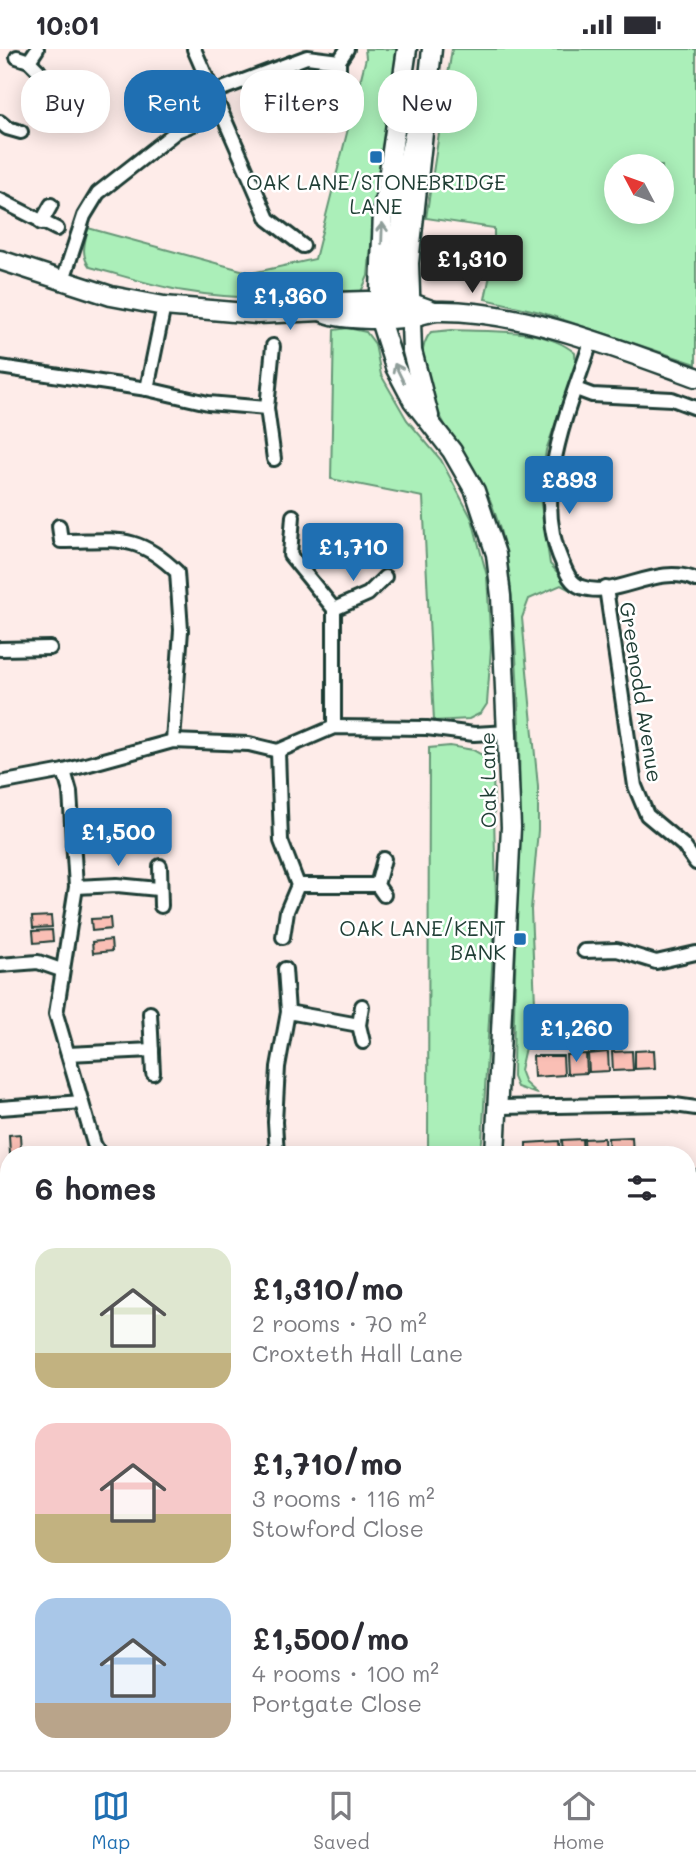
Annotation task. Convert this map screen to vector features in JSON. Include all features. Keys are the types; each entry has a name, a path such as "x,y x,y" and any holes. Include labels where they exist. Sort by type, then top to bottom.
{"street":[{"path":"37,49 23,59 38,70"},
{"path":"194,49 204,70"},
{"path":"339,70 339,61 347,49"},
{"path":"394,308 383,212 407,49"},
{"path":"394,308 403,181 428,81 432,49"},
{"path":"226,87 307,57 339,61"},
{"path":"0,141 3,125 21,132"},
{"path":"226,126 268,219 303,246"},
{"path":"63,280 84,216 98,193 174,133"},
{"path":"0,200 57,229"},
{"path":"41,223 51,205"},
{"path":"0,260 111,296 164,306 257,314 321,311 332,317 394,308 505,319 592,339 696,377"},
{"path":"147,389 164,306"},
{"name":"Oak Lane","path":"394,308 412,351 431,421"},
{"name":"Oak Lane","path":"394,308 395,367 413,401 431,421 475,491 496,554 509,732 511,827 495,1146"},
{"path":"592,339 553,467 550,502 556,549 570,579 581,587 607,588 661,575 687,576 696,580"},
{"path":"273,346 267,408 274,459"},
{"path":"0,367 147,389 208,403 267,408"},
{"path":"576,389 592,395 672,399 696,408"},
{"path":"293,516 290,555 334,609 334,727"},
{"path":"59,526 61,541 125,540 155,550 177,572 181,630 173,741"},
{"path":"334,609 368,594 385,577"},
{"name":"Greenodd Avenue","path":"607,588 635,786 647,815 683,845 696,863"},
{"path":"0,649 50,648"},
{"path":"0,783 64,771 173,741 249,744 278,751 334,727 427,728 474,734 509,732"},
{"path":"278,751 281,841 298,885 287,911 283,937"},
{"path":"64,771 70,792 76,887 56,1014 95,1146"},
{"path":"298,885 380,890 384,859"},
{"path":"160,866 158,889 161,907"},
{"path":"76,887 117,885 158,889"},
{"path":"584,951 617,950 656,962 696,953"},
{"path":"0,965 38,963 61,969"},
{"path":"277,1146 275,1122 278,1067 288,1012 285,969"},
{"path":"362,1006 359,1025 363,1042"},
{"path":"288,1012 359,1025"},
{"path":"150,1013 153,1073"},
{"path":"68,1054 152,1049"},
{"path":"0,1108 82,1101"},
{"path":"497,1107 667,1104 696,1108"},
{"path":"696,1177 696,1191"}],"green space":[{"path":"365,49 397,49 394,70 378,70 378,133 384,133 368,276 361,292 250,298 206,294 172,289 90,267 84,253 88,228 252,273 315,259 347,133 364,133 363,70"},
{"path":"452,49 696,49 696,364 540,312 485,299 494,256 494,228 426,218 439,133 477,133 477,70 449,70"},
{"path":"348,328 366,332 375,344 381,375 407,420 441,460 472,519 487,576 491,648 487,704 481,713 469,719 434,721 423,497 331,479 334,330"},
{"path":"452,330 533,335 563,345 575,353 576,367 546,450 540,497 550,564 576,593 561,585 529,599 522,618 538,787 538,830 531,910 535,1003 520,1070 525,1083 537,1094 517,1087 513,1077 519,725 507,559 489,498 440,416 429,392 423,369 423,349 431,332"},
{"path":"450,746 473,750 489,759 493,772 496,899 480,1146 428,1146 429,748"}],"building":[{"path":"51,916 52,927 33,928 32,917"},
{"path":"110,918 111,929 92,931 91,919"},
{"path":"52,930 53,941 34,943 33,931"},
{"path":"111,940 112,951 93,953 92,942"},
{"path":"654,1050 655,1068 635,1069 635,1051"},
{"path":"632,1051 633,1070 613,1071 612,1052"},
{"path":"608,1052 609,1071 589,1072 588,1054"},
{"path":"586,1054 587,1073 567,1074 566,1055"},
{"path":"533,1056 563,1056 564,1075 534,1077"},
{"path":"20,1134 21,1146 10,1146 9,1135"},
{"path":"632,1137 632,1146 608,1146 608,1138"},
{"path":"604,1138 604,1146 584,1146 584,1139"},
{"path":"582,1139 582,1146 562,1146 562,1140"},
{"path":"559,1141 559,1146 526,1146 526,1143"}],"place":[{"name":"OAK LANE/STONEBRIDGE LANE","path":"376,157"},
{"name":"OAK LANE/KENT BANK","path":"520,939"}]}
